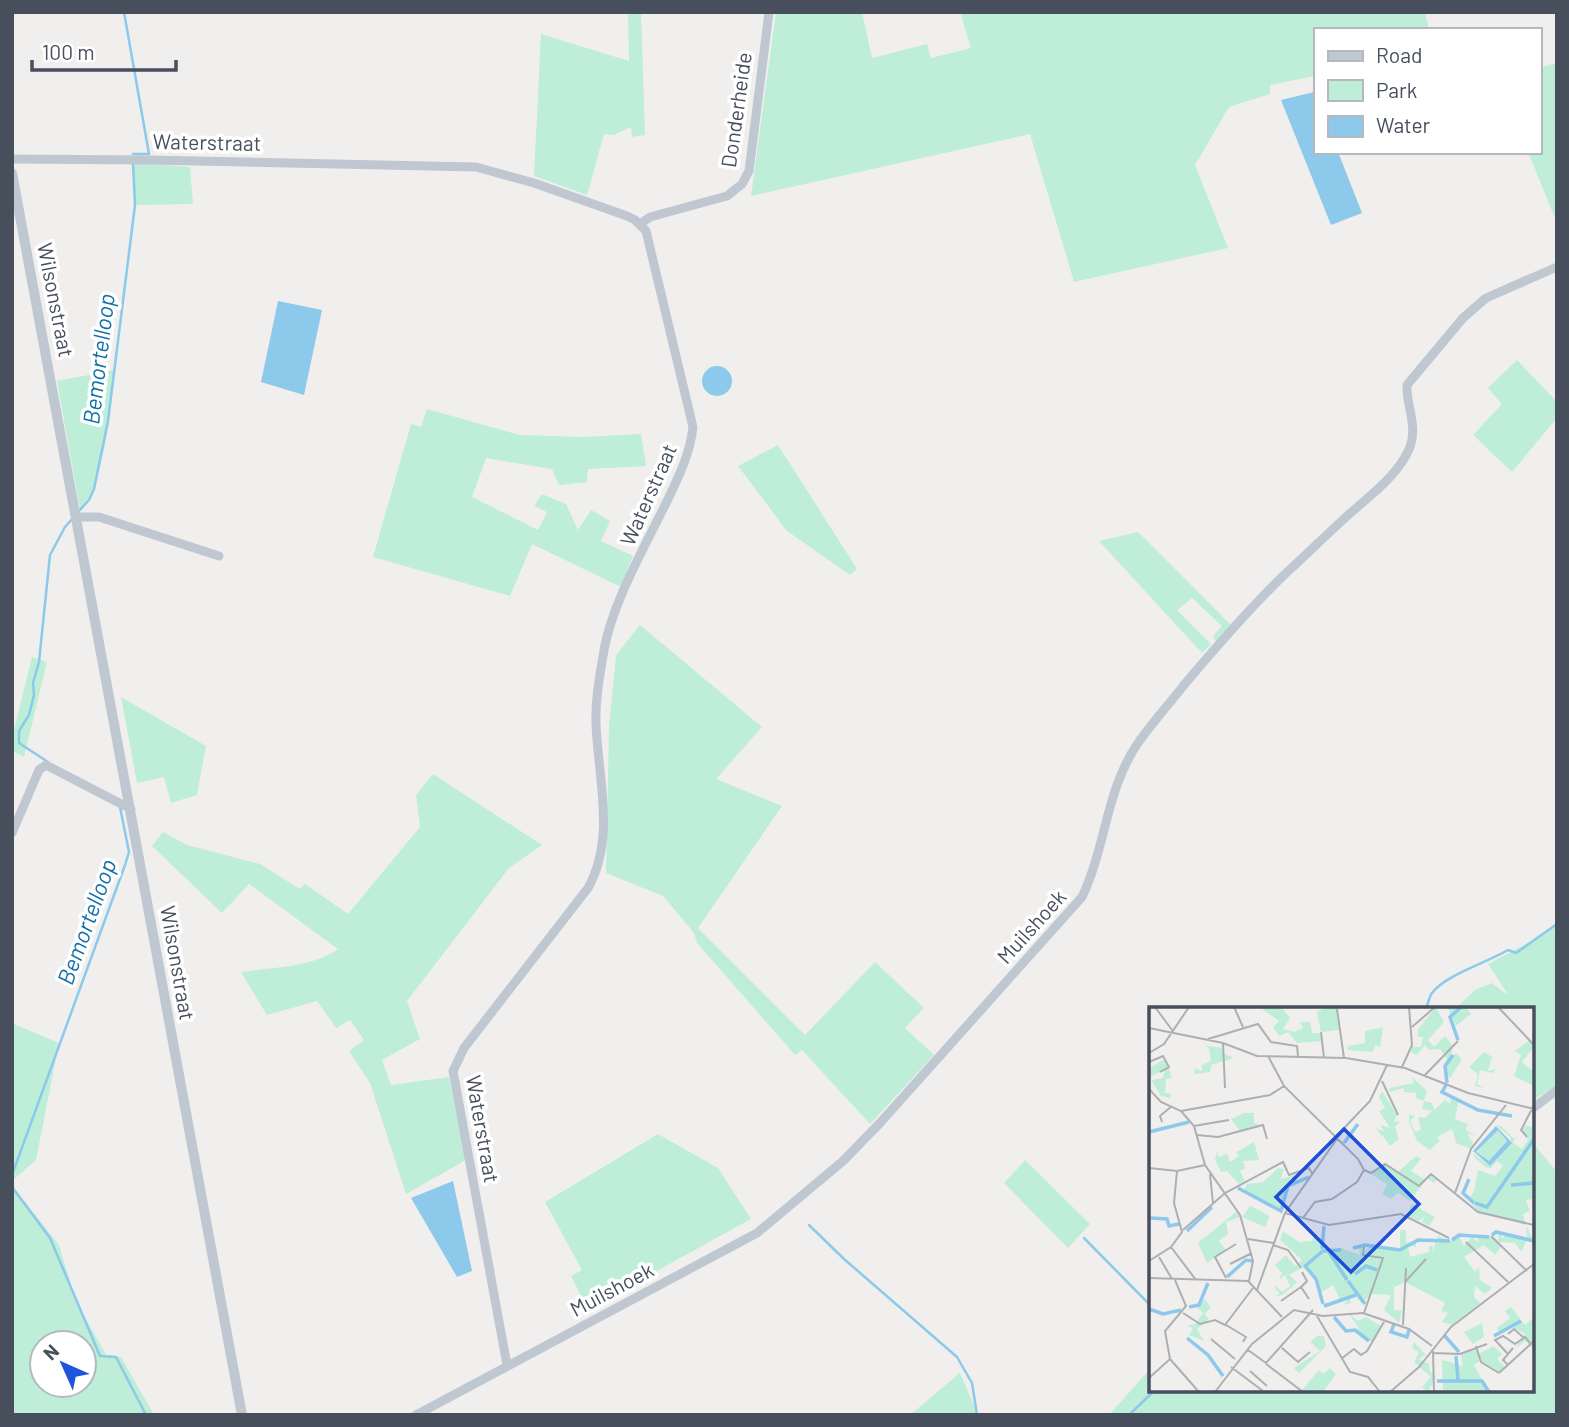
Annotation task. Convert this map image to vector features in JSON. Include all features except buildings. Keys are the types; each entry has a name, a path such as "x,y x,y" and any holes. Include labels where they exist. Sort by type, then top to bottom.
{"street":[{"name":"Donderheide","path":"640,224 650,217 727,196 742,184 749,171 769,12"},
{"name":"Waterstraat","path":"12,159 476,167 534,183 627,216 640,224 650,240 693,427 687,458 619,603 605,646 596,700 602,802 600,859 588,888 464,1048 453,1071 507,1365"},
{"name":"Wilsonstraat","path":"12,173 242,1415"},
{"name":"Muilshoek","path":"416,1415 757,1233 843,1161 1082,897 1091,878 1112,797 1123,768 1156,719 1241,620 1375,492 1399,464 1409,450 1413,437 1413,419 1406,397 1407,384 1462,318 1486,298 1557,267"},
{"path":"76,517 99,517 219,556"},
{"path":"12,833 39,770 46,765 131,809"},
{"path":"1534,1107 1557,1090"}],"green space":[{"path":"628,12 641,12 645,135 632,137 631,127 614,135 604,134 587,195 534,176 541,34 629,61"},
{"path":"776,12 862,12 872,58 927,44 931,58 971,48 960,12 1425,12 1429,28 1314,28 1314,76 1270,85 1270,94 1229,107 1195,165 1228,248 1074,282 1030,134 751,196"},
{"path":"1557,63 1557,223 1529,154 1541,154 1541,67"},
{"path":"133,163 190,167 193,204 135,205"},
{"path":"1517,360 1557,402 1557,418 1512,472 1473,435 1502,404 1488,388"},
{"path":"115,370 101,464 88,498 80,510 57,381"},
{"path":"427,409 520,435 583,437 641,434 646,466 588,469 587,482 559,485 552,469 486,458 472,497 538,530 547,512 534,506 542,494 566,504 578,530 591,510 610,521 601,541 633,556 621,587 532,544 510,596 373,557 411,424 421,427"},
{"path":"778,445 857,569 850,575 787,531 738,466"},
{"path":"1138,532 1231,625 1216,641 1213,636 1222,626 1192,598 1177,610 1211,644 1202,653 1099,541"},
{"path":"640,625 762,727 716,779 782,806 698,928 805,1035 875,962 924,1008 905,1028 934,1055 870,1124 802,1050 795,1055 697,943 694,933 663,896 606,873 609,727 616,655"},
{"path":"32,657 47,662 24,757 12,751 12,738"},
{"path":"121,697 206,746 197,795 171,803 164,777 137,783"},
{"path":"433,774 542,845 509,868 407,1001 420,1039 382,1060 391,1085 449,1077 466,1160 406,1194 370,1083 349,1051 364,1040 350,1020 336,1028 317,1001 267,1015 241,972 304,963 338,949 249,884 222,913 152,846 163,832 187,845 260,864 300,889 305,884 348,914 420,827 416,795"},
{"path":"1557,922 1557,1085 1534,1100 1534,1007 1457,1007 1475,990 1492,983 1509,996 1488,964 1543,935"},
{"path":"12,1023 59,1043 36,1160 12,1181"},
{"path":"658,1134 718,1168 751,1219 588,1309 571,1276 582,1270 545,1202"},
{"path":"1534,1144 1557,1172 1557,1415 1109,1415 1149,1370 1149,1392 1534,1392"},
{"path":"1025,1160 1090,1224 1068,1248 1004,1183"},
{"path":"12,1185 59,1245 76,1301 92,1329 28,1329 28,1399 98,1399 98,1341 106,1355 121,1357 154,1415 12,1415"},
{"path":"960,1373 978,1415 910,1415"}],"water":[{"path":"1314,92 1314,154 1339,154 1362,213 1331,225 1281,100"},
{"path":"278,301 322,310 304,395 261,382"},
{"path":"717,366 728,370 732,381 728,392 717,396 706,392 702,381 706,370"},
{"path":"453,1181 472,1271 457,1277 411,1198"}],"waterway":[{"name":"Bemortelloop","path":"124,12 149,154 133,154"},
{"name":"Bemortelloop","path":"78,512 89,500 94,489 108,421 135,205 133,163"},
{"name":"Bemortelloop","path":"48,762 19,743 19,731 29,715 34,695 33,683 39,662 50,555 72,519"},
{"name":"Bemortelloop","path":"12,1175 129,852 120,807"},
{"path":"1427,1007 1432,993 1447,980 1508,950 1516,953 1557,924"},
{"name":"Bemortelloop","path":"12,1187 50,1238 100,1356 116,1357 146,1415"},
{"path":"809,1225 957,1357 972,1383 977,1415"},
{"path":"1084,1238 1149,1304"},
{"path":"1129,1415 1153,1392"}]}
